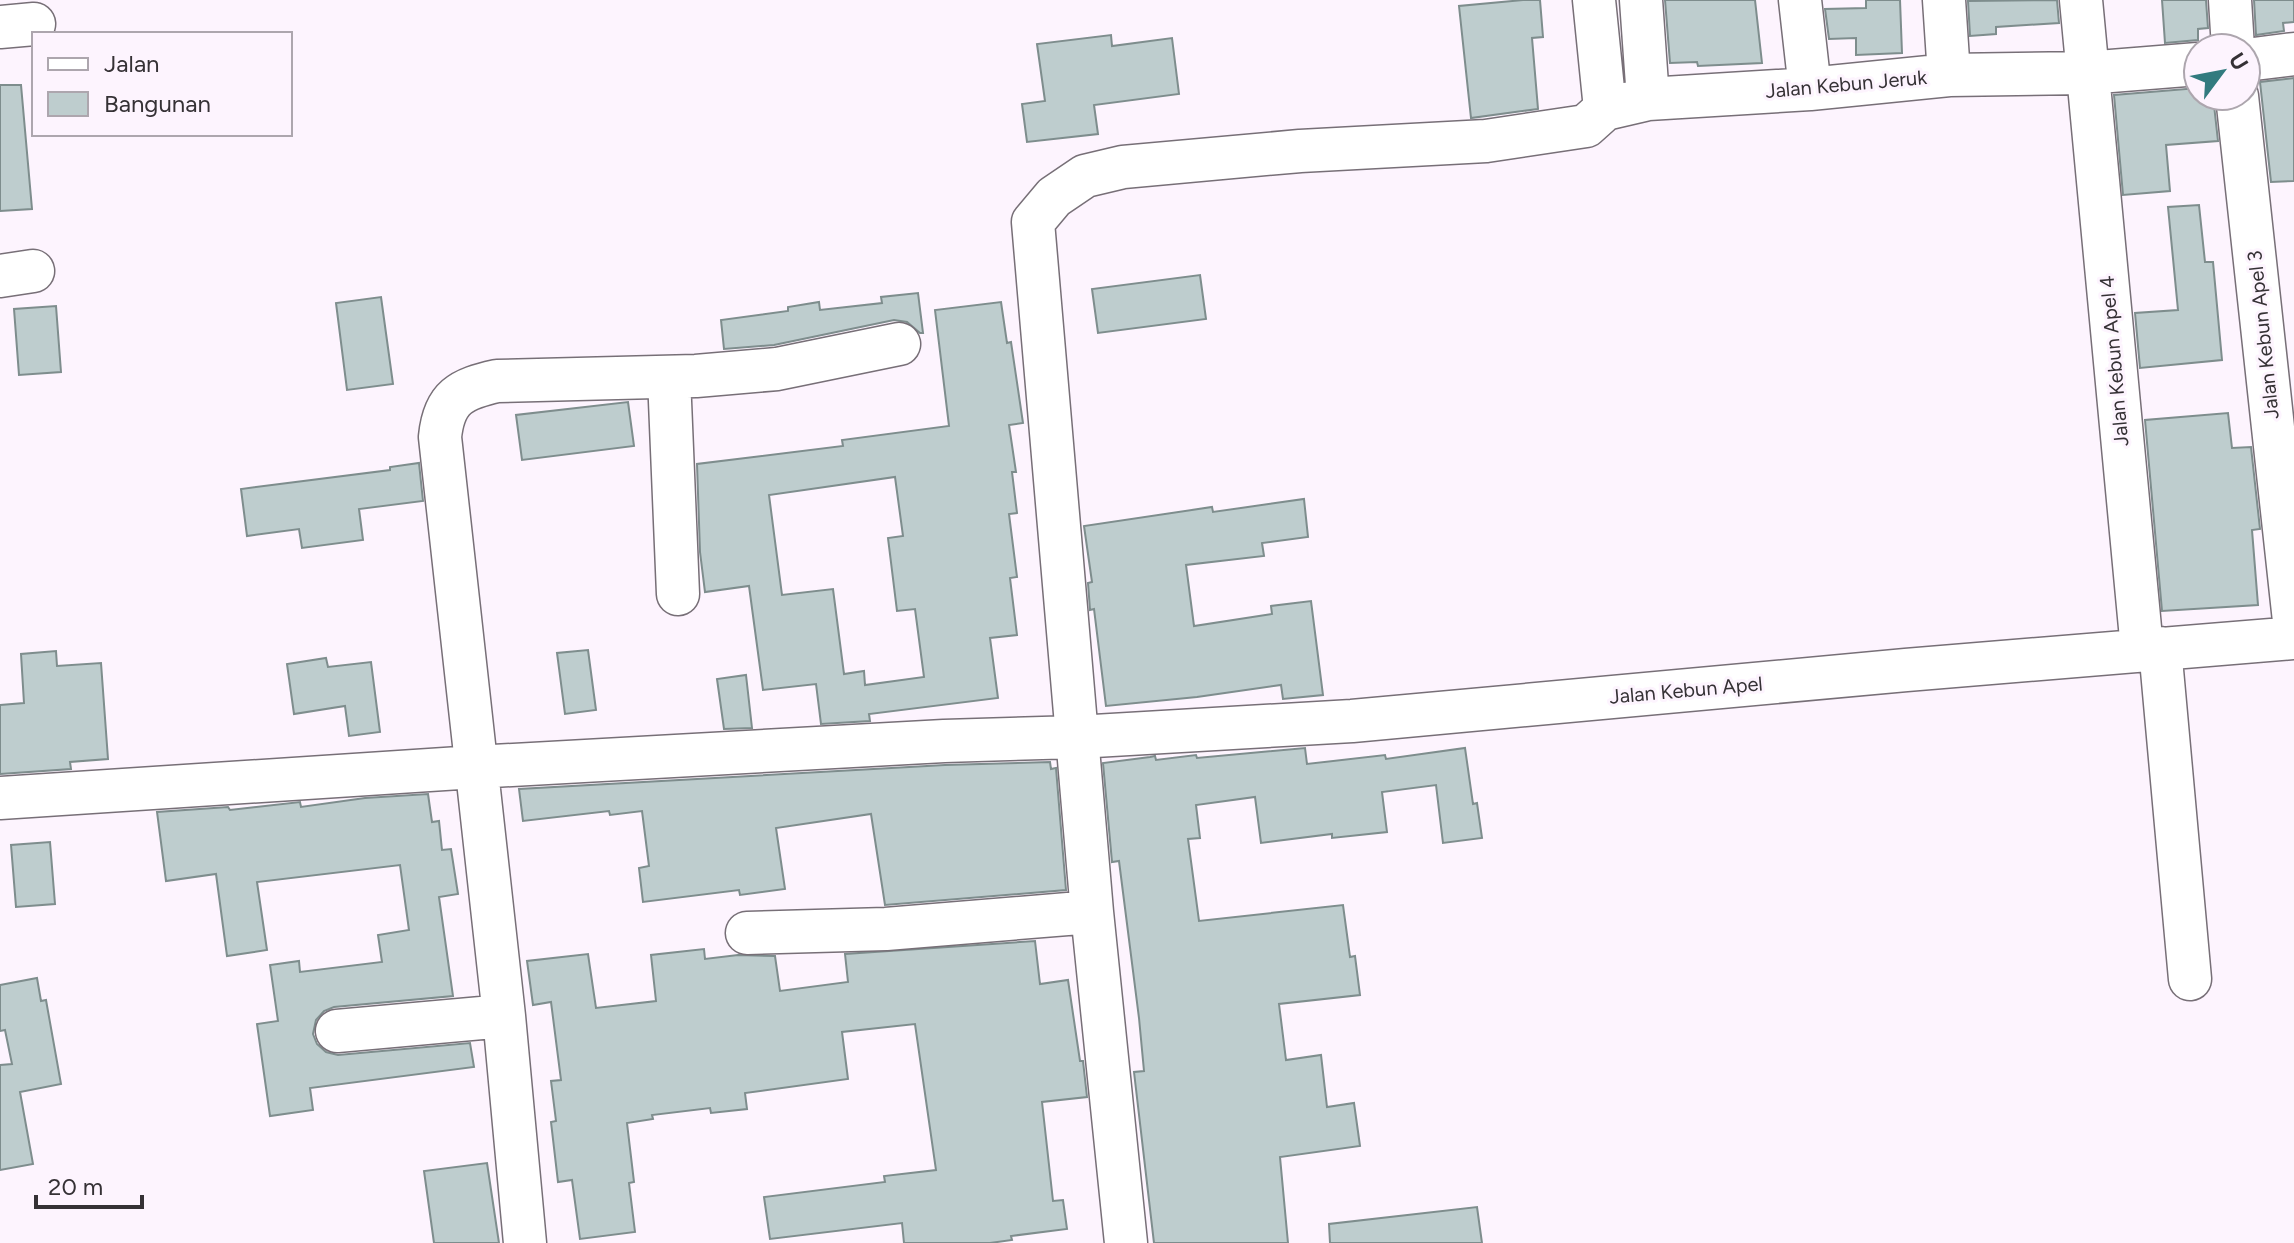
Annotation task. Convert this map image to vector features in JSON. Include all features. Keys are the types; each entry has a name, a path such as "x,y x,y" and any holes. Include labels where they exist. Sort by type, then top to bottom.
{"street":[{"path":"1594,0 1605,109"},
{"path":"1641,0 1648,99"},
{"path":"1800,0 1810,89"},
{"path":"1944,0 1949,75"},
{"name":"Jalan Kebun Apel 4","path":"2081,0 2086,73 2190,979"},
{"path":"2230,0 2232,32"},
{"path":"2262,58 2294,54"},
{"name":"Jalan Kebun Jeruk","path":"1126,1243 1092,912 1033,222 1054,197 1085,176 1123,167 1300,151 1486,141 1586,126 1605,109 1648,99 1810,89 1949,75 2086,73 2182,65"},
{"name":"Jalan Kebun Apel 3","path":"2239,112 2294,621"},
{"path":"525,1243 504,1016 440,437 442,417 466,388 497,381 669,377 777,369 899,344"},
{"path":"669,377 678,594"},
{"name":"Jalan Kebun Apel","path":"0,798 475,767 1352,721 2294,638"},
{"path":"747,933 886,929 1092,912"},
{"path":"337,1031 504,1016"}],"building":[{"path":"1540,0 1543,37 1532,38 1538,109 1471,118 1459,6"},
{"path":"1665,0 1755,0 1762,63 1698,66 1697,62 1670,63"},
{"path":"1866,0 1900,0 1902,53 1856,55 1856,38 1829,39 1825,9 1866,8"},
{"path":"2057,0 2059,23 1996,27 1996,34 1970,36 1968,1"},
{"path":"2162,0 2206,0 2208,28 2198,29 2198,32 2182,32 2182,41 2165,43"},
{"path":"2254,0 2294,0 2294,22 2283,23 2284,31 2256,32"},
{"path":"1111,35 1112,46 1172,38 1179,94 1094,105 1098,134 1027,142 1022,104 1045,101 1037,44"},
{"path":"2294,78 2294,181 2271,182 2262,82"},
{"path":"0,85 21,85 32,209 0,211"},
{"path":"2182,89 2182,112 2215,112 2218,141 2166,145 2170,191 2123,195 2114,95"},
{"path":"2199,205 2205,262 2213,262 2222,360 2140,368 2135,313 2178,310 2168,207"},
{"path":"1200,275 1206,319 1098,333 1092,289"},
{"path":"918,293 923,333 907,322 894,320 774,345 724,349 721,320 788,311 788,307 819,302 820,310 882,303 881,297"},
{"path":"381,297 393,384 347,390 336,303"},
{"path":"1001,302 1007,343 1011,342 1023,423 1009,425 1016,472 1012,472 1017,513 1009,514 1017,577 1010,578 1017,635 990,638 998,698 869,714 870,721 821,724 816,684 763,690 749,586 705,592 700,552 697,464 843,446 842,440 949,426 935,310","holes":["895,477 903,536 888,538 897,611 915,609 924,677 865,685 864,671 844,674 833,589 782,595 769,495"]},
{"path":"56,306 61,372 19,375 14,309"},
{"path":"628,402 634,446 522,460 516,415"},
{"path":"2228,413 2232,448 2251,447 2260,529 2252,530 2258,605 2162,611 2145,420"},
{"path":"419,463 423,501 359,509 363,540 302,548 299,529 247,536 241,489 390,470 390,467"},
{"path":"1304,499 1308,537 1262,543 1264,556 1186,565 1194,626 1272,614 1271,606 1311,601 1323,695 1283,699 1281,685 1106,706 1094,609 1090,610 1088,583 1092,582 1084,526 1212,507 1213,512"},
{"path":"588,650 596,710 565,714 557,653"},
{"path":"56,651 57,666 101,663 108,759 70,762 71,769 0,774 0,705 24,703 21,654"},
{"path":"326,658 328,667 371,662 380,732 349,736 345,706 294,714 287,664"},
{"path":"746,675 752,728 724,729 717,679"},
{"path":"1305,748 1307,764 1385,755 1386,759 1465,748 1473,804 1477,803 1482,838 1443,843 1436,785 1382,792 1387,832 1332,838 1332,834 1261,843 1255,797 1196,805 1200,838 1188,839 1199,921 1343,905 1350,957 1355,956 1360,995 1279,1004 1286,1060 1321,1055 1327,1107 1354,1103 1360,1146 1280,1157 1288,1243 1154,1243 1134,1072 1144,1071 1139,1018 1119,861 1112,862 1103,763 1155,756 1156,760 1196,755 1197,758"},
{"path":"1050,762 1051,769 1056,768 1066,890 885,905 871,814 776,828 785,889 740,895 739,890 643,902 639,868 649,866 642,811 610,815 609,811 523,821 519,789 945,765"},
{"path":"428,794 432,822 439,821 442,850 451,849 458,894 439,897 453,996 334,1007 324,1011 316,1020 313,1034 317,1044 326,1052 338,1055 470,1043 474,1067 310,1088 313,1110 270,1116 257,1024 278,1021 270,965 299,961 300,972 382,962 378,935 409,930 400,865 257,882 267,950 227,956 216,874 166,881 157,812 228,807 230,810 300,802 301,807 365,798"},
{"path":"50,842 55,904 16,907 11,845"},
{"path":"1035,941 1040,984 1068,980 1087,1097 1042,1102 1053,1201 1063,1200 1067,1229 1011,1236 1012,1240 990,1243 904,1243 902,1223 770,1239 764,1197 885,1182 884,1176 936,1170 915,1024 842,1032 848,1079 745,1093 747,1109 711,1113 710,1108 652,1115 653,1119 627,1123 634,1182 629,1183 635,1232 580,1239 572,1180 558,1182 551,1122 556,1121 551,1081 561,1080 551,1002 533,1005 527,961 588,954 596,1008 656,1001 651,955 704,949 705,959 738,955 775,956 780,991 848,982 845,954"},
{"path":"37,978 41,1001 46,1000 61,1084 20,1092 33,1164 0,1170 0,1065 12,1064 5,1030 0,1031 0,985"},
{"path":"487,1163 499,1243 434,1243 424,1171"},
{"path":"1477,1207 1482,1243 1330,1243 1329,1224"}]}
